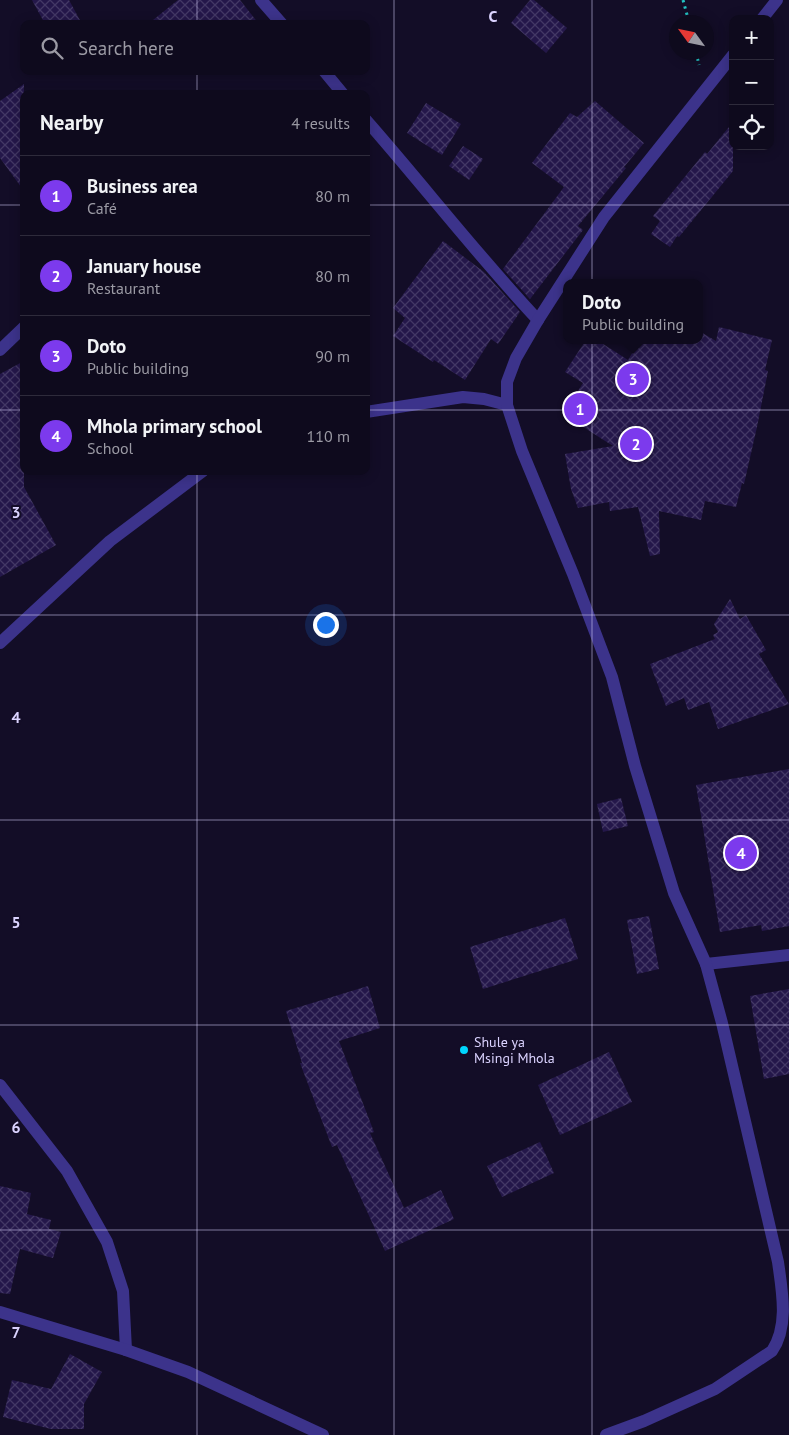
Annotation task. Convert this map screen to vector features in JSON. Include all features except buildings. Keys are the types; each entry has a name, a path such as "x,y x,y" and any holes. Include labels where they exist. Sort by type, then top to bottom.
{"street":[{"path":"261,0 278,20"},
{"path":"765,15 777,0"},
{"path":"564,279 604,217 729,60"},
{"path":"327,75 341,90"},
{"path":"370,124 538,320"},
{"path":"563,281 538,320 513,366 507,382 507,404 522,451 573,574 612,677 635,766 674,892 706,964 722,1023 778,1262 783,1302 783,1332 778,1344 772,1351 715,1389 644,1421 606,1435"},
{"path":"0,350 20,332"},
{"path":"370,411 463,397 507,404"},
{"path":"0,642 110,540 198,475"},
{"path":"706,964 789,955"},
{"path":"0,1085 67,1171 107,1242 123,1292 126,1350"},
{"path":"0,1312 126,1350 188,1372 323,1435"}],"path":[{"path":"683,0 687,15"}],"place":[{"name":"Doto","path":"633,379"},
{"name":"Business area","path":"580,409"},
{"name":"January house","path":"636,444"},
{"name":"Mhola primary school","path":"741,853"},
{"name":"Shule ya Msingi Mhola","path":"464,1050"}]}
